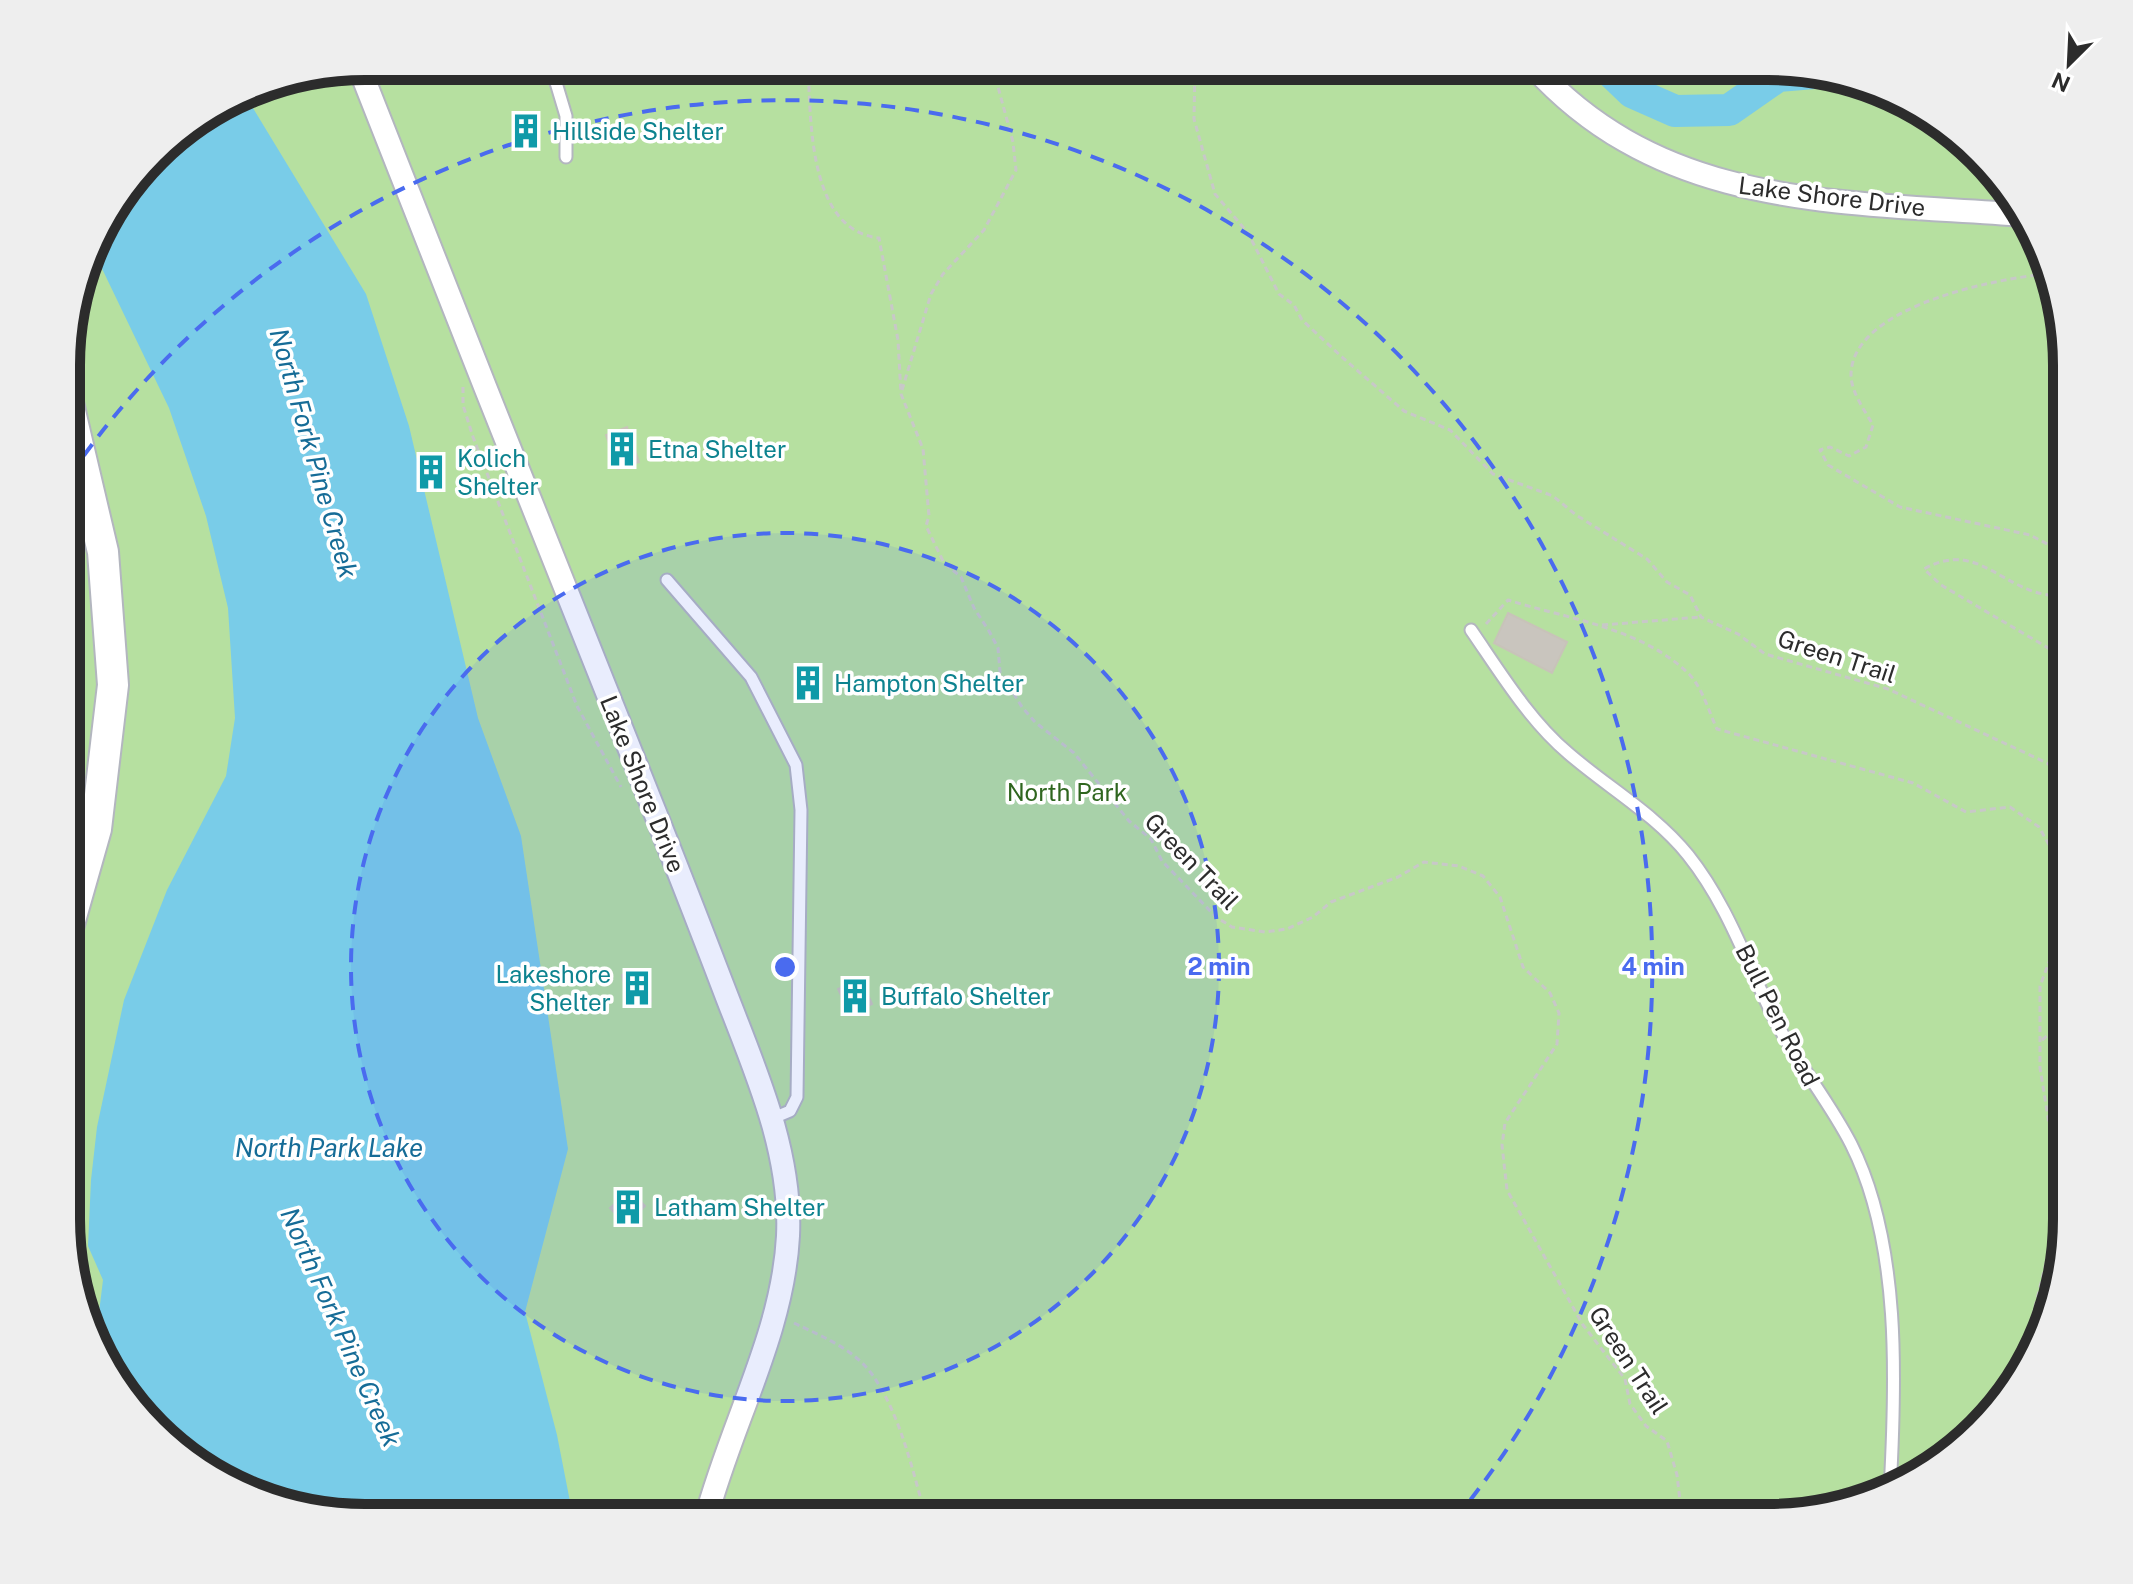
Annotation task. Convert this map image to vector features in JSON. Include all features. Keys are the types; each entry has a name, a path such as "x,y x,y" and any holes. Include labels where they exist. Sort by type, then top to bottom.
{"street":[{"name":"Lake Shore Drive","path":"364,80 695,913 771,1119 784,1173 788,1236 774,1313 710,1504"},
{"name":"Lake Shore Drive","path":"1547,80 1609,133 1659,160 1719,182 1803,197 2010,214"},
{"path":"80,455 103,552 113,685 96,829 81,883"}],"lane":[{"path":"555,80 566,116 566,157"},
{"path":"667,580 751,677 796,765 801,810 802,882 797,1097 790,1111 771,1119"},
{"name":"Bull Pen Road","path":"1473,633 1538,722 1566,752 1660,827 1686,852 1712,886 1797,1063 1850,1143 1875,1214 1889,1303 1894,1361 1890,1476"}],"path":[{"name":"Green Trail","path":"809,80 811,127 823,189 844,224 865,236 879,238 898,340 901,394 923,449 929,516 926,526 944,563 961,577 974,608 989,631 1008,685 1035,722 1074,753 1129,821 1151,839 1162,861 1216,917 1232,927 1265,932 1287,929 1313,917 1331,902 1398,877 1424,862 1459,866 1483,876 1500,897 1523,967 1550,993 1559,1013 1557,1044 1505,1123 1502,1145 1507,1190 1583,1325 1625,1379 1630,1404 1646,1426 1667,1441 1677,1475 1680,1504"},
{"path":"901,394 931,294 984,230 1016,170 1013,142 994,80"},
{"name":"Green Trail","path":"1195,80 1194,119 1215,194 1248,233 1267,276 1302,320 1404,411 1450,430 1493,474 1553,496 1576,515 1647,559 1667,582 1690,595 1701,617 1738,634 1765,654 1888,689 2052,767"},
{"path":"2039,275 1941,295 1887,321 1855,352 1851,377 1873,425 1866,447 1849,456 1830,447 1820,450 1828,465 1900,507 2030,535 2052,546"},
{"path":"463,378 463,405 473,437 548,632 598,749 626,793"},
{"path":"2052,595 2035,592 1973,561 1942,559 1924,569 1941,585 2052,650"},
{"path":"1473,633 1508,600 1601,626 1658,651 1691,676 1717,729 1913,783 1966,812 2010,807 2039,827 2053,851"},
{"path":"1601,626 1701,617"},
{"path":"2053,952 2040,986 2040,1068 2053,1148"},
{"path":"2041,1040 2053,1031"},
{"path":"2028,1336 2052,1239"},
{"path":"774,1313 837,1343 871,1373 903,1438 922,1504"}],"green space":[{"name":"North Park","path":"1768,80 1824,85 1860,95 1911,118 1942,139 1970,163 2015,222 2038,273 2048,309 2052,346 2052,1238 2048,1275 2038,1311 2015,1362 1994,1393 1970,1421 1942,1445 1894,1475 1824,1499 1768,1504 365,1504 309,1499 273,1489 222,1466 191,1445 163,1421 118,1362 95,1311 82,1256 82,328 95,273 109,239 139,191 163,163 191,139 239,109 309,85 346,81"}],"water":[{"name":"North Park Lake","path":"251,104 366,294 409,426 478,718 521,836 568,1149 525,1312 557,1435 570,1504 365,1504 309,1499 273,1489 222,1466 163,1421 118,1362 98,1319 103,1280 88,1246 91,1180 97,1127 124,1000 167,890 226,776 235,718 228,608 206,516 169,408 99,263 118,222 163,163 207,128"}],"building":[{"name":"Hillside Shelter","path":"531,116 538,142 522,147 514,121"},
{"name":"Etna Shelter","path":"627,427 639,462 618,469 606,435"},
{"name":"Kolich Shelter","path":"435,457 441,485 426,488 420,460"},
{"path":"1508,613 1567,642 1552,673 1494,643"},
{"name":"Hampton Shelter","path":"812,665 821,695 804,701 794,671"},
{"name":"Lakeshore Shelter","path":"644,970 651,1001 629,1006 622,975"},
{"name":"Buffalo Shelter","path":"861,979 872,1004 850,1014 838,989"},
{"name":"Latham Shelter","path":"630,1190 645,1206 626,1225 610,1208"}],"waterway":[{"path":"1620,80 1632,92 1675,111 1729,110 1772,80"}],"place":[{"name":"Hillside Shelter","path":"526,131"},
{"name":"Etna Shelter","path":"622,449"},
{"name":"Kolich Shelter","path":"431,472"},
{"name":"Hampton Shelter","path":"808,683"},
{"name":"Lakeshore Shelter","path":"637,988"},
{"name":"Buffalo Shelter","path":"855,996"},
{"name":"Latham Shelter","path":"628,1207"}],"water label":[{"name":"North Fork Pine Creek","path":"314,453"},
{"name":"North Fork Pine Creek","path":"341,1327"}]}
